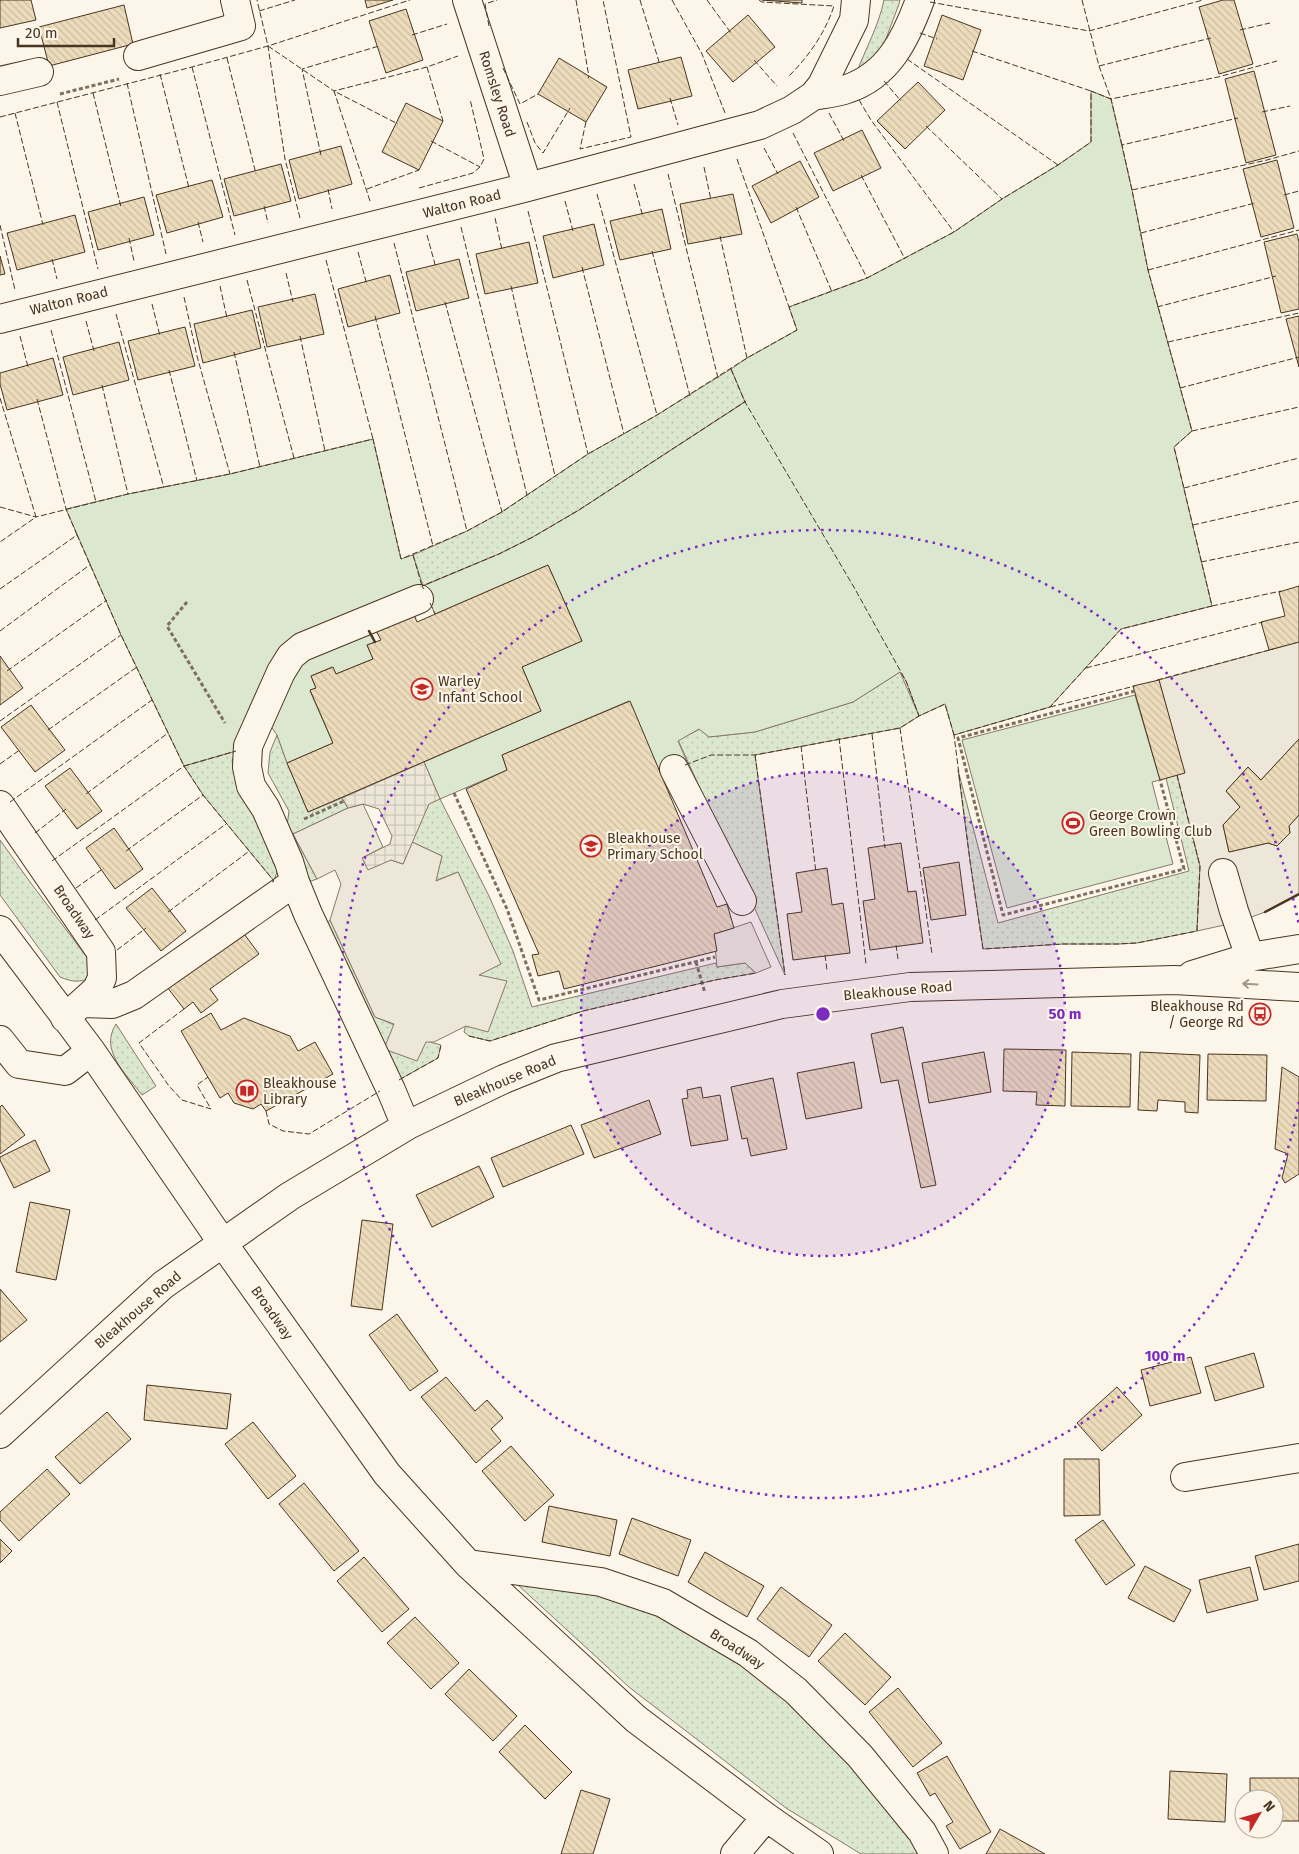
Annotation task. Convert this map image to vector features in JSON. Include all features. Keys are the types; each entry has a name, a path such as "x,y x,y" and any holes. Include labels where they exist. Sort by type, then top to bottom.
{"street":[{"path":"138,56 241,26 235,0"},
{"name":"Romsley Road","path":"467,0 528,187"},
{"name":"Walton Road","path":"0,318 528,187 760,125 792,110 813,96 822,85 854,20 856,0"},
{"path":"813,96 847,89 880,71 896,52 912,21 920,0"},
{"path":"0,81 39,72"},
{"path":"406,1126 308,914 295,882 290,862 266,809 251,786 248,767 248,746 281,672 291,656 302,647 419,599"},
{"path":"674,770 742,901"},
{"name":"Broadway","path":"0,806 101,952 102,978 97,989 74,1011"},
{"path":"1223,872 1250,957"},
{"path":"74,1011 112,1004 134,995 295,882"},
{"name":"Broadway","path":"0,930 74,1011 91,1051 222,1242 387,1474 468,1564 636,1719 766,1817 819,1854"},
{"name":"Bleakhouse Road","path":"1174,980 1250,957 1299,949"},
{"name":"Bleakhouse Road","path":"0,1434 164,1284 222,1242 312,1182 406,1126 504,1079 556,1058 782,1004 910,988 1174,980 1299,987"},
{"path":"0,1040 19,1064 65,1071 91,1051"},
{"path":"1185,1477 1299,1458"},
{"name":"Broadway","path":"468,1564 601,1582 663,1603 748,1653 796,1691 860,1756 922,1832 934,1854"},
{"path":"735,1854 766,1817"}],"path":[{"path":"39,72 47,97 144,73 138,56"},
{"path":"188,602 167,626 229,730"},
{"path":"1135,691 958,738 1003,915 1184,868 1160,780"},
{"path":"454,793 507,910 539,1000 715,957"},
{"path":"276,832 344,801"}],"green space":[{"path":"884,0 900,0 884,44 869,65 856,74 875,28"},
{"path":"1091,91 1111,99 1148,270 1192,431 1174,447 1212,606 1121,629 1050,707 954,735 945,704 919,716 906,681 900,672 853,702 755,732 709,737 699,729 678,741 688,764 660,774 629,701 502,755 507,770 440,799 424,762 541,711 522,667 582,641 548,565 435,614 423,587 282,646 236,751 184,766 121,635 66,509 128,494 230,474 373,439 401,559 413,555 423,586 499,554 533,537 579,510 745,402 731,369 797,330 789,307 867,278 954,232 1091,142"},
{"path":"731,369 746,401 579,510 533,537 499,554 422,586 413,555 467,531 500,513 588,454 657,415"},
{"path":"367,628 375,642 367,645 373,659 336,674 332,667 311,676 316,688 310,691 333,743 287,763 277,735 270,725 304,653"},
{"path":"900,672 919,716 900,728 755,755 785,975 678,740 700,729 709,737 755,732 853,702"},
{"name":"George Crown Green Bowling Club","path":"1135,695 1160,780 1152,782 1173,864 1007,908 962,740"},
{"path":"277,735 308,812 342,798 348,808 293,834 317,879 311,881 303,875 285,842 289,811 268,773 270,752"},
{"path":"236,751 232,761 280,863 274,881 203,795 184,766"},
{"path":"958,770 998,923 1189,871 1166,778 1177,775 1200,866 1197,931 1137,943 1063,944 983,949"},
{"path":"440,799 489,896 513,951 532,1007 716,963 717,967 745,963 756,973 715,980 583,1011 490,1041 469,1036 464,1032 478,975 500,964 458,872 435,881 442,856 412,842 429,803"},
{"path":"0,840 86,956 91,966 92,977 76,981 60,977 0,895"},
{"path":"330,920 375,1017 424,1040 441,1045 438,1058 395,1082 325,926"},
{"path":"116,1024 156,1086 142,1095 122,1070 113,1052 111,1043"},
{"path":"529,1581 603,1588 675,1620 791,1695 930,1854 861,1854 786,1808 629,1687 518,1585"}],"shaded area":[{"path":"1299,642 1299,739 1261,780 1248,767 1226,791 1240,807 1223,825 1229,852 1268,843 1277,846 1290,833 1289,826 1299,815 1299,894 1265,912 1238,922 1197,931 1200,866 1177,775 1184,772 1159,680"},
{"path":"424,762 440,799 429,804 403,864 391,860 368,870 362,858 390,844 392,836 379,809 363,804 348,808 342,798"},
{"path":"363,804 383,847 362,858 391,860 403,864 412,842 442,856 436,881 458,872 501,964 479,975 507,981 488,1032 466,1026 434,1042 426,1042 417,1061 384,1049 394,1024 375,1017 330,920 341,884 335,870 317,879 293,834 348,808"},
{"path":"751,922 771,967 756,973 745,963 717,967 714,934"}],"building":[{"path":"0,0 31,0 36,20 0,28"},
{"path":"365,0 393,0 367,8"},
{"path":"762,0 802,0 802,3"},
{"path":"1223,0 1234,0 1253,64 1219,74 1199,7"},
{"path":"124,5 133,44 49,66 39,27"},
{"path":"406,9 423,60 386,73 369,21"},
{"path":"748,15 775,47 733,82 706,51"},
{"path":"942,15 981,30 963,80 924,66"},
{"path":"681,57 692,96 638,109 628,70"},
{"path":"559,58 607,87 586,122 538,94"},
{"path":"1254,71 1276,155 1246,163 1225,79"},
{"path":"918,82 945,110 905,149 877,121"},
{"path":"406,103 443,121 419,170 382,152"},
{"path":"862,130 881,168 833,191 814,153"},
{"path":"341,146 352,184 299,199 289,160"},
{"path":"1277,160 1294,228 1261,237 1243,169"},
{"path":"800,161 819,197 771,223 752,186"},
{"path":"281,164 291,201 234,216 224,179"},
{"path":"212,180 223,217 167,233 156,195"},
{"path":"733,194 742,234 688,244 680,204"},
{"path":"144,197 154,235 98,250 88,212"},
{"path":"662,209 671,249 620,260 610,221"},
{"path":"75,215 85,252 17,270 7,233"},
{"path":"594,224 604,265 553,278 543,236"},
{"path":"1297,234 1299,242 1299,309 1281,313 1264,242"},
{"path":"529,242 538,283 485,294 476,254"},
{"path":"0,256 5,274 0,275"},
{"path":"459,259 469,298 416,311 406,272"},
{"path":"390,275 400,313 348,327 338,289"},
{"path":"315,294 324,334 267,347 258,307"},
{"path":"252,310 261,348 203,363 194,324"},
{"path":"1299,316 1299,367 1286,319"},
{"path":"185,327 195,366 138,380 128,341"},
{"path":"119,342 129,380 73,395 63,357"},
{"path":"53,358 63,395 7,410 0,384 0,373"},
{"name":"Warley Infant School","path":"548,565 582,641 522,667 541,711 308,812 287,763 333,743 310,690 316,688 311,676 333,667 336,674 373,659 367,645 381,640 375,629 413,612 417,622"},
{"path":"1299,586 1299,642 1269,650 1261,622 1285,616 1279,592"},
{"path":"0,656 23,688 0,705"},
{"path":"1159,680 1185,773 1160,780 1133,686"},
{"name":"Bleakhouse Primary School","path":"630,701 717,907 727,904 734,928 714,934 717,951 564,989 559,971 538,976 532,955 539,954 466,789 507,770 502,755"},
{"path":"31,705 65,750 35,772 1,727"},
{"path":"1299,739 1299,815 1289,826 1290,833 1277,846 1268,843 1229,852 1223,825 1240,807 1226,791 1248,767 1261,780"},
{"path":"70,768 102,811 77,829 45,786"},
{"path":"114,828 143,869 115,889 86,848"},
{"path":"901,843 908,892 916,891 923,943 870,950 863,901 875,899 868,848"},
{"path":"959,862 966,915 931,920 923,868"},
{"path":"827,868 832,905 843,903 850,953 793,960 787,914 802,912 796,873"},
{"path":"152,888 186,931 161,951 126,908"},
{"path":"242,931 259,954 210,989 218,1000 201,1013 193,1002 184,1009 167,987"},
{"path":"211,1013 221,1030 244,1018 290,1036 298,1051 315,1042 333,1074 266,1111 261,1104 253,1109 234,1103 228,1093 220,1098 181,1031"},
{"path":"903,1027 936,1185 921,1188 898,1080 881,1083 871,1034"},
{"path":"1004,1049 1066,1050 1065,1106 1036,1105 1037,1092 1003,1091"},
{"path":"984,1052 991,1092 929,1103 922,1063"},
{"path":"1072,1052 1131,1054 1130,1107 1071,1106"},
{"path":"1140,1052 1200,1055 1198,1113 1185,1112 1185,1102 1158,1100 1157,1111 1138,1110"},
{"path":"1208,1054 1267,1055 1266,1101 1207,1100"},
{"path":"854,1062 862,1108 806,1119 797,1073"},
{"path":"1282,1067 1299,1077 1299,1174 1285,1183 1282,1178 1288,1154 1275,1149"},
{"path":"773,1078 787,1149 751,1156 747,1138 742,1139 731,1087"},
{"path":"701,1087 703,1098 720,1095 728,1140 691,1146 682,1099 688,1098 687,1090"},
{"path":"649,1100 661,1134 594,1158 581,1125"},
{"path":"2,1105 25,1135 0,1154 0,1107"},
{"path":"571,1125 584,1154 503,1187 491,1158"},
{"path":"35,1140 50,1171 14,1188 0,1157"},
{"path":"479,1166 494,1197 432,1227 416,1195"},
{"path":"30,1202 70,1210 56,1280 16,1272"},
{"path":"362,1220 393,1224 382,1310 351,1306"},
{"path":"0,1289 27,1320 0,1342"},
{"path":"397,1314 438,1371 410,1391 369,1335"},
{"path":"1254,1353 1264,1387 1215,1401 1205,1367"},
{"path":"1191,1357 1201,1393 1150,1406 1141,1370"},
{"path":"446,1377 475,1411 487,1400 503,1418 491,1429 501,1441 476,1463 421,1397"},
{"path":"147,1385 231,1394 227,1429 144,1420"},
{"path":"1117,1387 1142,1415 1102,1451 1077,1423"},
{"path":"107,1412 131,1439 80,1484 55,1457"},
{"path":"253,1422 296,1476 268,1499 225,1444"},
{"path":"511,1446 554,1495 525,1521 482,1471"},
{"path":"1064,1459 1099,1459 1100,1515 1064,1516"},
{"path":"47,1469 70,1494 19,1541 0,1520 0,1512"},
{"path":"304,1483 359,1551 334,1571 279,1504"},
{"path":"549,1506 617,1520 610,1556 542,1542"},
{"path":"632,1518 691,1540 678,1576 619,1554"},
{"path":"1103,1520 1135,1565 1106,1585 1075,1540"},
{"path":"0,1539 12,1551 0,1563"},
{"path":"1299,1544 1299,1581 1264,1590 1255,1556"},
{"path":"705,1552 764,1586 747,1617 688,1582"},
{"path":"364,1557 409,1609 382,1632 337,1581"},
{"path":"1145,1566 1191,1590 1174,1622 1128,1598"},
{"path":"1250,1567 1258,1600 1207,1613 1199,1580"},
{"path":"781,1587 832,1625 809,1657 757,1619"},
{"path":"415,1617 459,1663 431,1689 387,1643"},
{"path":"845,1633 891,1677 865,1705 818,1661"},
{"path":"469,1669 517,1716 493,1741 445,1694"},
{"path":"898,1688 942,1743 913,1767 869,1712"},
{"path":"525,1725 572,1772 545,1799 499,1752"},
{"path":"947,1756 991,1832 960,1849 946,1826 953,1822 935,1793 930,1796 917,1773"},
{"path":"1170,1771 1227,1774 1225,1822 1168,1819"},
{"path":"1250,1778 1299,1778 1299,1821 1284,1821 1284,1789 1250,1789"},
{"path":"581,1790 610,1799 593,1854 561,1854"},
{"path":"1000,1829 1045,1854 986,1854"}],"fence":[{"path":"0,117 268,46 257,0"},
{"path":"259,11 295,0"},
{"path":"300,218 285,159 268,46 410,0"},
{"path":"489,26 485,4 497,0"},
{"path":"576,0 588,78"},
{"path":"586,122 580,149 631,137 603,0"},
{"path":"640,0 660,65"},
{"path":"672,0 702,54 725,113"},
{"path":"707,0 731,33"},
{"path":"759,0 762,2 834,6 816,44 789,76"},
{"path":"1082,0 1099,66 1111,99 1122,145"},
{"path":"930,2 1089,31 1203,0"},
{"path":"1240,30 1270,23"},
{"path":"412,35 447,24"},
{"path":"920,33 937,39"},
{"path":"1099,66 1211,38"},
{"path":"268,46 334,91 427,67 458,56"},
{"path":"321,155 302,69 379,46"},
{"path":"972,51 1091,91"},
{"path":"227,58 256,174"},
{"path":"907,59 1058,165"},
{"path":"754,60 777,86"},
{"path":"0,507 36,517 128,494 230,474 373,439 401,559 467,531 502,512 588,454 657,415 747,358 797,330 789,307 867,278 954,232 1002,199 1058,165 1091,142 1091,91 1111,99 1218,77 1277,61"},
{"path":"192,67 235,235"},
{"path":"427,67 443,121"},
{"path":"503,68 520,104 538,94"},
{"path":"160,74 189,188"},
{"path":"884,81 901,101"},
{"path":"127,83 166,254"},
{"path":"370,201 334,91 398,124"},
{"path":"93,93 121,207"},
{"path":"670,98 678,125"},
{"path":"419,188 473,173 480,167 484,159 470,99"},
{"path":"859,100 871,120 954,232"},
{"path":"57,102 98,269"},
{"path":"1262,112 1290,106"},
{"path":"527,122 535,143 543,153 570,108"},
{"path":"15,113 43,225"},
{"path":"829,113 844,141"},
{"path":"1132,190 1122,145 1238,118"},
{"path":"926,126 1002,199"},
{"path":"793,133 867,278"},
{"path":"431,141 480,167"},
{"path":"764,148 778,174"},
{"path":"1177,775 1200,866 1197,931 1137,943 1063,944 983,949 954,735 1050,707 1121,629 1212,606 1174,447 1192,431 1148,270 1132,190 1299,151"},
{"path":"737,159 789,307"},
{"path":"704,167 711,200"},
{"path":"367,189 419,170"},
{"path":"668,174 718,378"},
{"path":"861,175 905,259"},
{"path":"634,184 643,217"},
{"path":"328,189 332,209"},
{"path":"1284,195 1299,191"},
{"path":"597,194 657,415"},
{"path":"565,201 573,231"},
{"path":"1141,233 1255,203"},
{"path":"264,206 268,223"},
{"path":"796,207 832,292"},
{"path":"528,211 588,454"},
{"path":"495,218 502,250"},
{"path":"198,222 203,242"},
{"path":"0,225 15,290"},
{"path":"461,227 527,495"},
{"path":"1148,270 1299,230"},
{"path":"427,235 436,268"},
{"path":"720,236 747,358"},
{"path":"129,238 134,261"},
{"path":"394,243 467,531"},
{"path":"652,251 690,396"},
{"path":"358,252 367,285"},
{"path":"52,259 57,279"},
{"path":"326,260 373,439"},
{"path":"582,267 624,434"},
{"path":"286,273 293,302"},
{"path":"1157,307 1276,276"},
{"path":"247,280 294,458"},
{"path":"220,286 227,318"},
{"path":"511,286 555,476"},
{"path":"184,297 197,356 230,474"},
{"path":"445,302 502,512"},
{"path":"152,304 160,336"},
{"path":"1168,342 1299,313"},
{"path":"116,314 164,488"},
{"path":"375,316 433,546"},
{"path":"86,321 94,351"},
{"path":"51,330 96,502"},
{"path":"20,336 28,367"},
{"path":"300,336 325,451"},
{"path":"234,352 260,467"},
{"path":"1180,388 1299,357"},
{"path":"731,369 745,402 855,589 906,681 919,716"},
{"path":"169,370 197,481"},
{"path":"102,385 128,494"},
{"path":"0,398 36,517 0,542"},
{"path":"37,399 66,509 77,535"},
{"path":"424,589 422,586 499,554 533,537 579,510 746,401"},
{"path":"1192,431 1299,407"},
{"path":"1184,488 1299,458"},
{"path":"1193,525 1299,501"},
{"path":"0,589 77,535 121,635 184,766 236,751"},
{"path":"1201,562 1299,542"},
{"path":"413,555 422,586 420,587"},
{"path":"0,631 91,564"},
{"path":"1212,606 1281,591"},
{"path":"7,671 107,600"},
{"path":"430,603 435,614"},
{"path":"1086,668 1263,622"},
{"path":"0,721 121,635"},
{"path":"1157,680 1273,649"},
{"path":"48,730 137,667"},
{"path":"1050,707 1135,686"},
{"path":"10,802 152,700"},
{"path":"685,765 711,755 755,755 900,728 919,716 945,704 954,735"},
{"path":"900,728 932,954"},
{"path":"86,794 168,733"},
{"path":"872,734 885,848"},
{"path":"839,738 866,964"},
{"path":"801,746 816,873"},
{"path":"0,764 21,749"},
{"path":"755,755 785,975"},
{"path":"52,861 184,766 203,795 274,881 272,882"},
{"path":"126,851 203,795"},
{"path":"35,833 66,809"},
{"path":"95,920 226,824"},
{"path":"168,912 248,852"},
{"path":"76,888 104,868"},
{"path":"117,950 146,928"},
{"path":"896,945 898,959"},
{"path":"825,955 827,970"},
{"path":"469,1036 490,1041 583,1011 715,980 756,973"},
{"path":"184,1009 139,1043 169,1086 182,1100 211,1109 197,1085 208,1077"},
{"path":"399,1080 438,1058 441,1045"},
{"path":"266,1111 269,1124 283,1131 309,1134 380,1091"}],"wall":[{"path":"369,631 375,642"},
{"path":"1265,912 1299,894"}],"place":[{"name":"Warley Infant School","path":"422,689"},
{"name":"George Crown Green Bowling Club","path":"1073,823"},
{"name":"Bleakhouse Primary School","path":"591,846"},
{"name":"Bleakhouse Rd / George Rd","path":"1260,1014"},
{"name":"Bleakhouse Library","path":"247,1091"}]}
